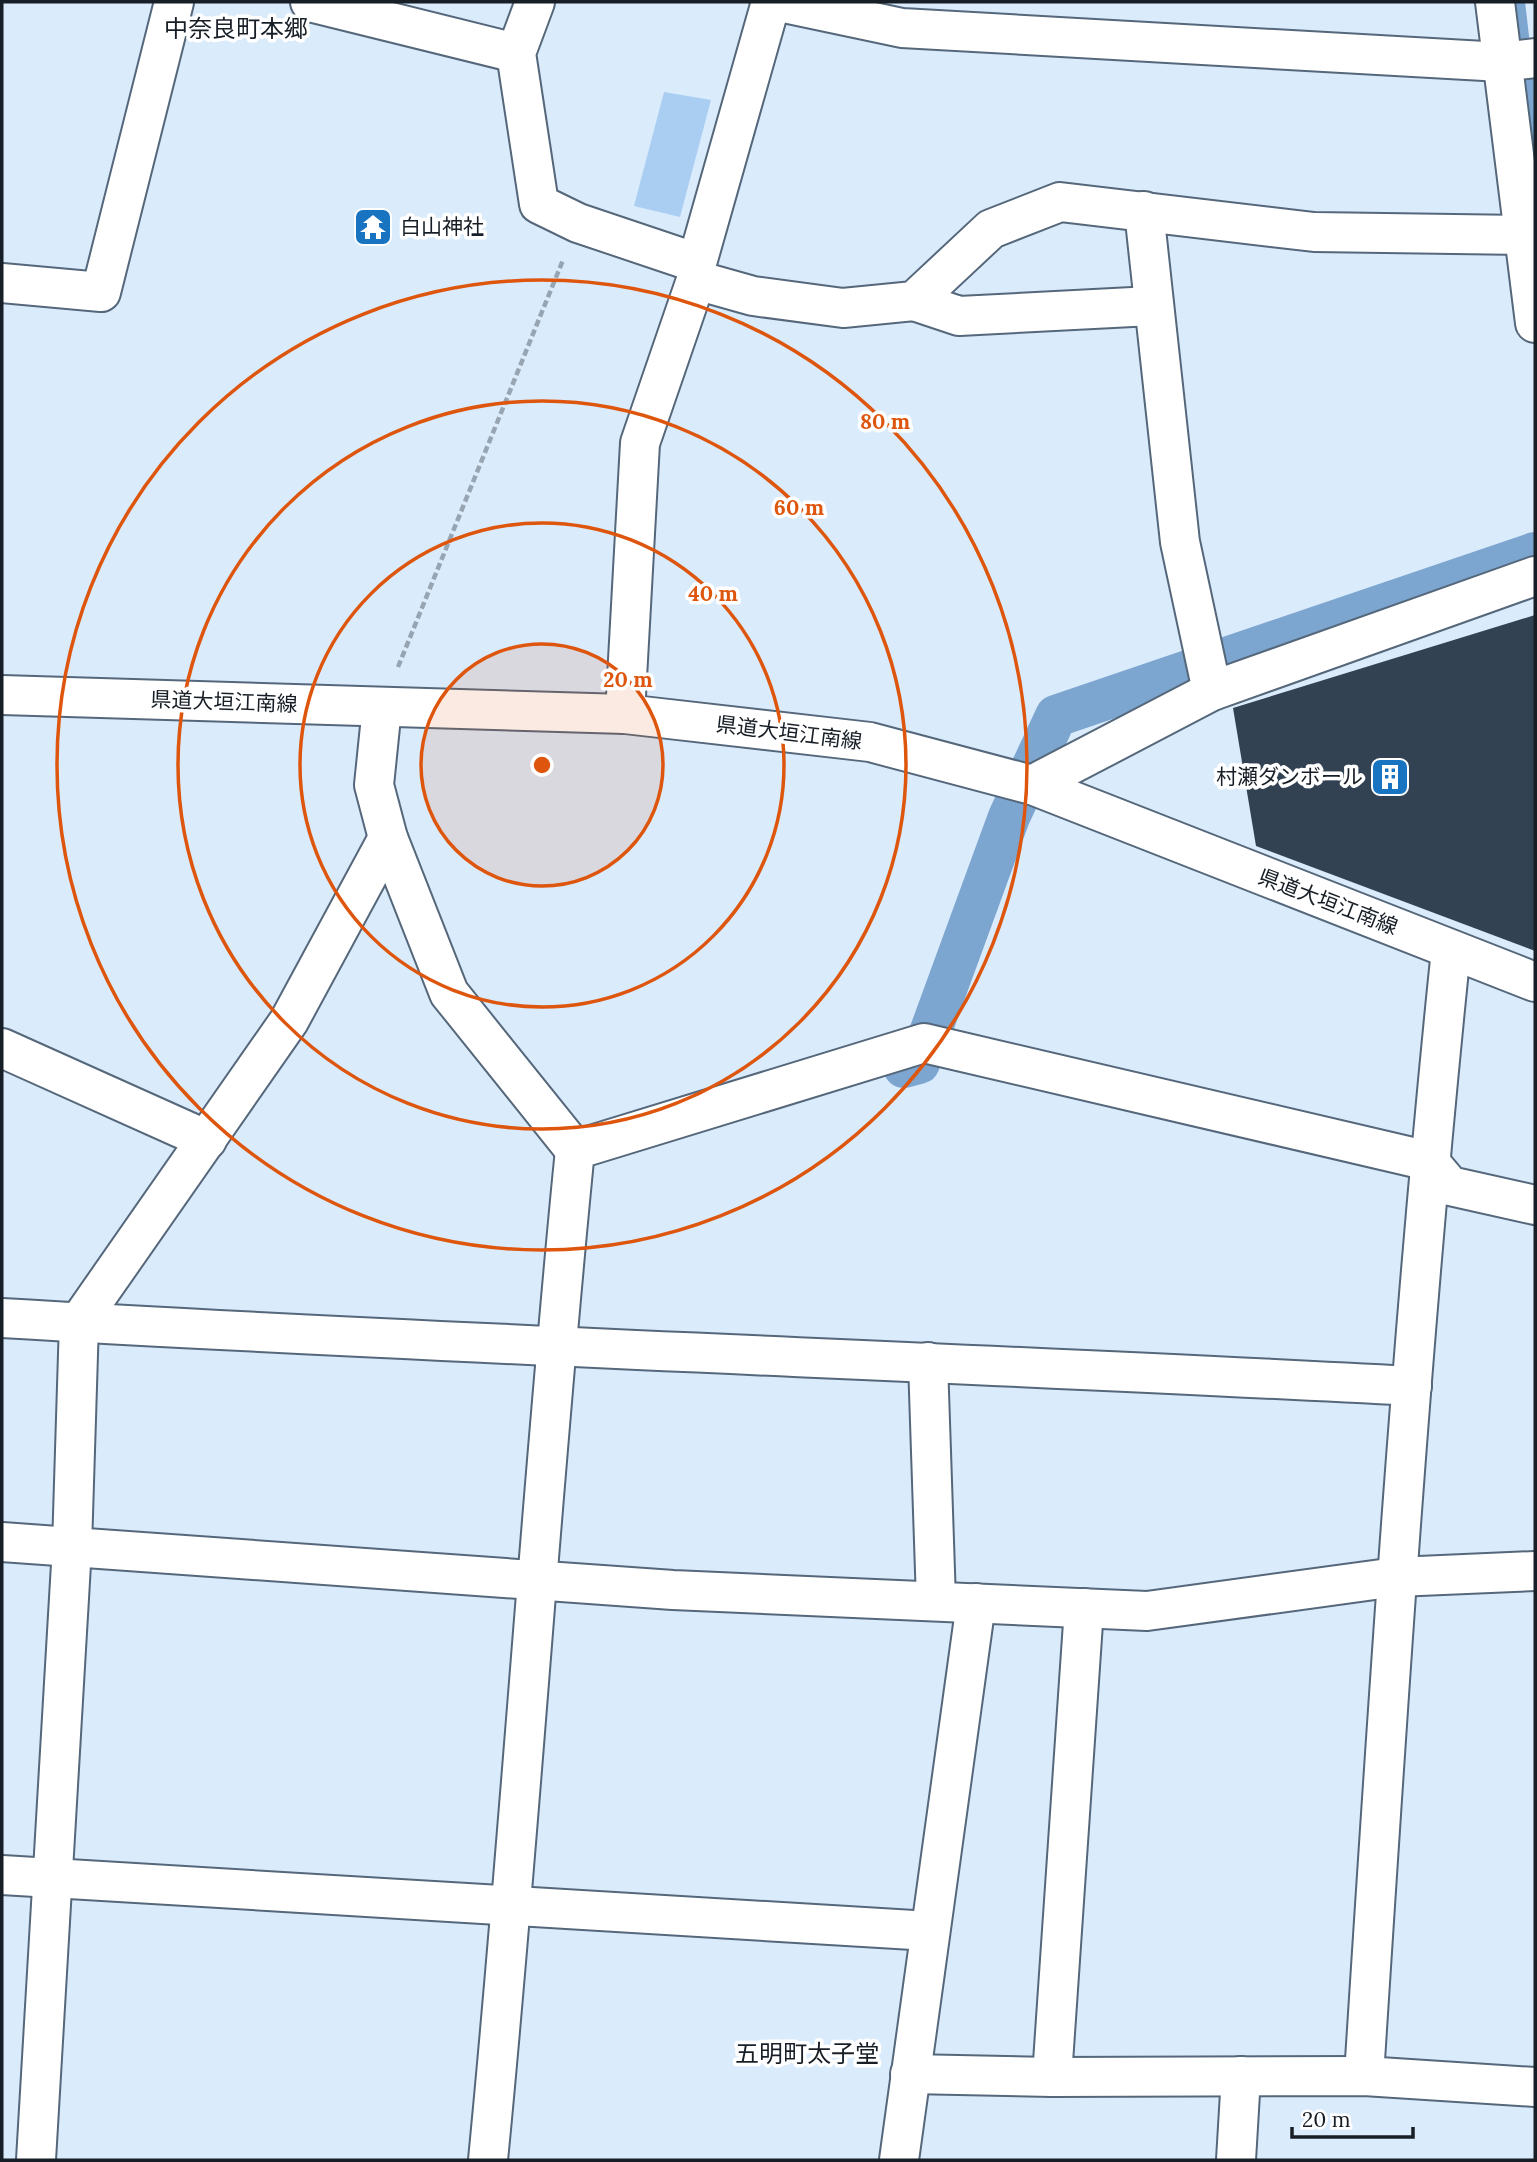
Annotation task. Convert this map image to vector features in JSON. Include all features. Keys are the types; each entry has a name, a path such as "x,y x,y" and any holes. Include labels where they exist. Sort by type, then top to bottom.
{"street":[{"path":"2,283 101,292 174,2"},
{"path":"310,2 516,53"},
{"path":"535,2 516,53 539,204 753,296 843,308 914,301 959,316 1152,306"},
{"path":"625,714 640,443 697,271 771,2"},
{"path":"779,2 902,28 1519,60"},
{"path":"1495,2 1519,60 1524,235 1535,323"},
{"path":"914,301 991,229 1060,202 1314,232 1524,235"},
{"path":"1144,211 1152,306 1180,542 1212,691"},
{"path":"1031,785 1212,691 1535,576"},
{"name":"県道大垣江南線","path":"2,695 625,714 870,742 1031,785 1535,982"},
{"path":"382,707 374,785 388,838 449,993 575,1150 555,1348 513,1904 488,2160"},
{"path":"36,2160 72,1547 79,1322 289,1021 388,838"},
{"path":"1364,2076 1396,1577 1429,1161 1451,950"},
{"path":"575,1150 924,1044 1429,1161 1450,1186 1535,1205"},
{"path":"2,1048 207,1140"},
{"path":"2,1318 555,1348 928,1362 1412,1386"},
{"path":"928,1362 936,1601"},
{"path":"2,1542 673,1590 1147,1611 1396,1577 1535,1571"},
{"path":"898,2160 976,1603"},
{"path":"1052,2077 1084,1608"},
{"path":"2,1875 930,1931"},
{"path":"910,2074 1052,2077 1364,2076 1535,2087"},
{"path":"1236,2160 1241,2076"}],"path":[{"path":"382,707 578,223"}],"shaded area":[{"path":"664,92 711,100 680,217 634,206"}],"building":[{"name":"村瀬ダンボール","path":"1535,615 1535,951 1256,846 1233,708"}],"waterway":[{"path":"1519,2 1535,139"},
{"path":"904,1067 919,1063 1009,817 1056,716 1535,553"}],"place":[{"name":"白山神社","path":"373,227"},
{"name":"村瀬ダンボール","path":"1390,777"}],"district":[{"name":"中奈良町本郷","path":"236,29"},
{"name":"五明町太子堂","path":"807,2054"}]}
